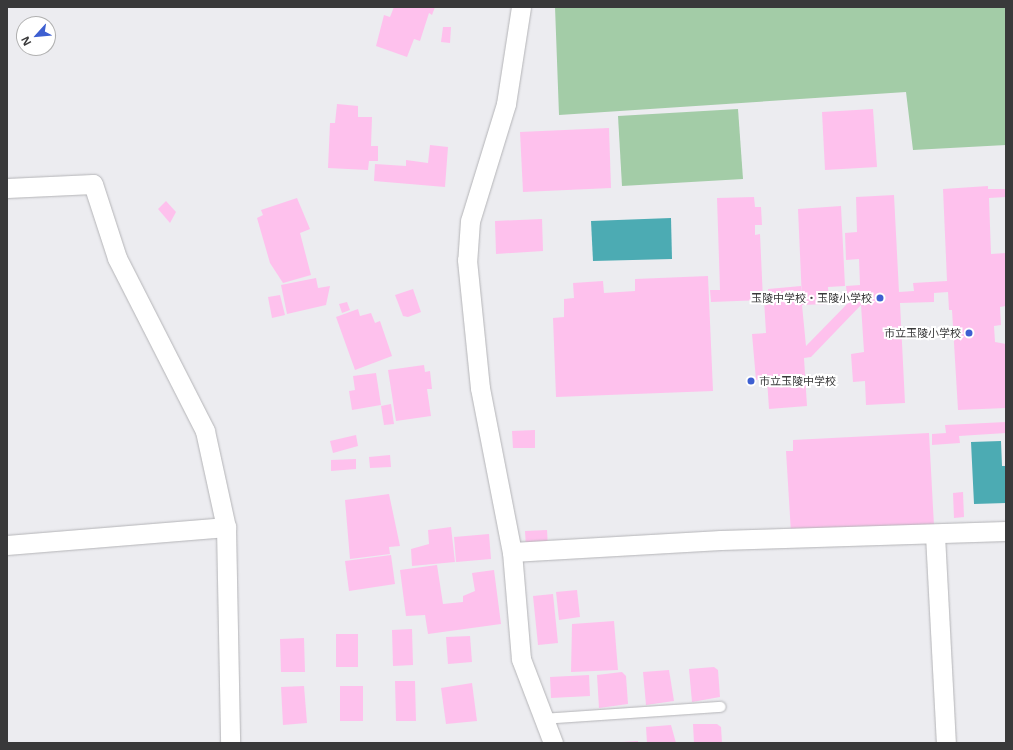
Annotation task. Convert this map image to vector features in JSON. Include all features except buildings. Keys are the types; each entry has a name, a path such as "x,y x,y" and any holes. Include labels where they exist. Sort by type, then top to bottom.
{"street":[{"path":"521,7 506,104 470,221 467,260 480,388 512,552 522,659 553,743"},
{"path":"7,188 93,184 117,258 205,431 226,527 230,743"},
{"path":"7,545 226,527"},
{"path":"512,552 721,540 935,535 1006,531"},
{"path":"935,535 946,743"}],"lane":[{"path":"543,718 721,707"}],"green space":[{"path":"555,7 1006,7 1006,145 913,150 906,92 559,115"},
{"path":"738,109 743,179 622,186 618,116"}],"water":[{"path":"671,218 672,259 593,261 591,221"},
{"path":"1001,441 1002,466 1006,466 1006,503 974,504 971,442"}],"place":[{"name":"玉陵中学校・玉陵小学校","path":"880,298"},
{"name":"市立玉陵小学校","path":"969,333"},
{"name":"市立玉陵中学校","path":"751,381"}]}
